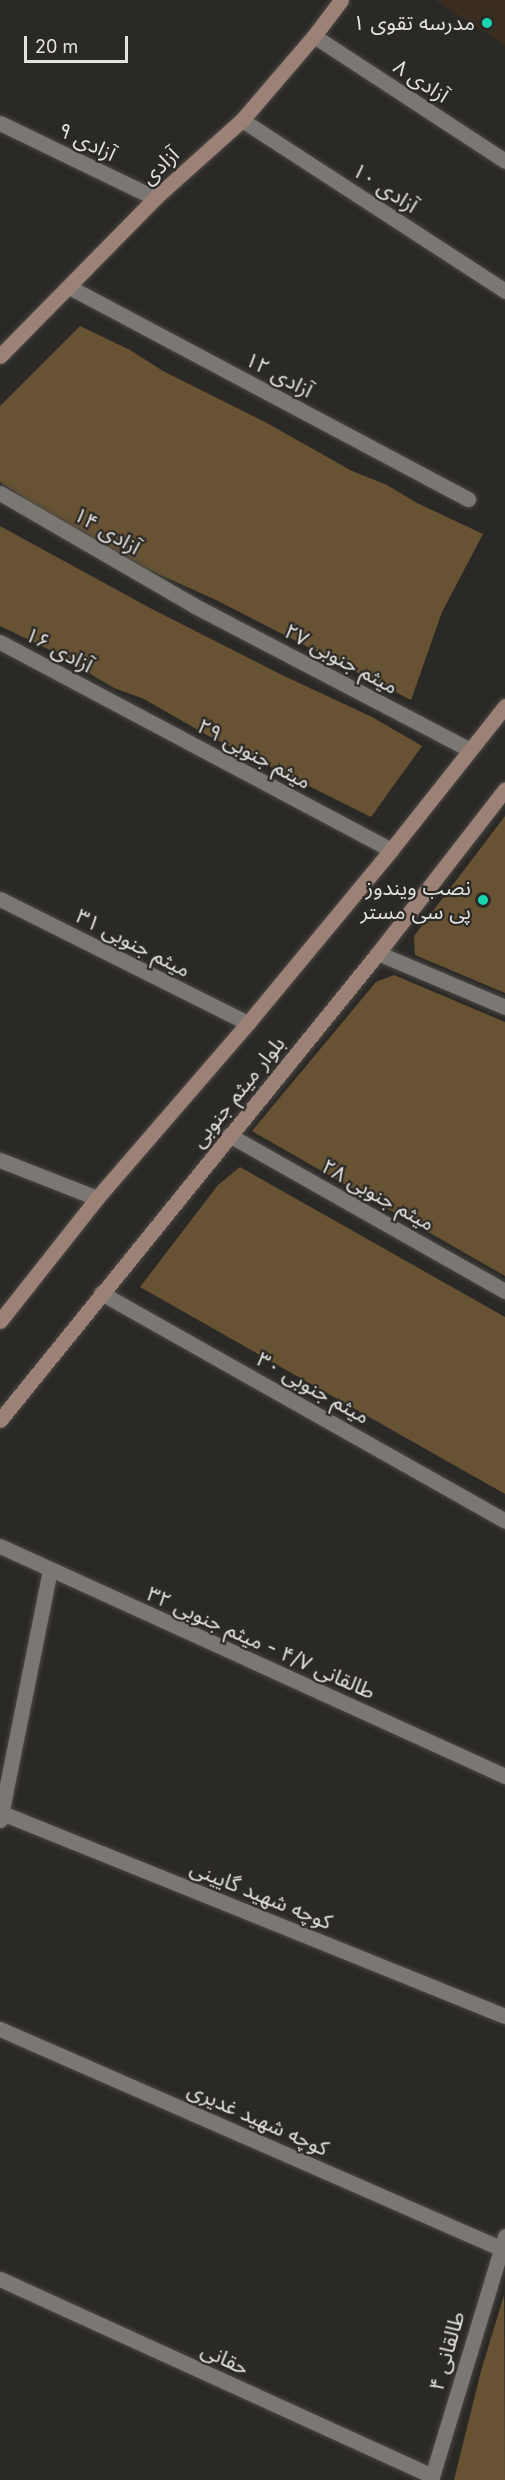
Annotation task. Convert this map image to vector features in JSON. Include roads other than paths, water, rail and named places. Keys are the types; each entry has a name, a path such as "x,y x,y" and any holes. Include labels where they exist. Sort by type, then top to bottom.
{"main road":[{"name":"آزادی","path":"0,356 155,198 242,120 314,36 341,0"},
{"name":"بلوار میثم جنوبی","path":"0,1320 97,1198 248,1023 391,850 505,706"},
{"name":"بلوار میثم جنوبی","path":"0,1420 378,953 505,789"}],"street":[{"name":"آزادی ۸","path":"314,36 505,161"},
{"name":"آزادی ۱۰","path":"242,120 505,291"},
{"name":"آزادی ۹","path":"0,123 155,198"},
{"name":"آزادی ۱۲","path":"69,287 468,499"},
{"name":"آزادی ۱۴","path":"0,493 194,605"},
{"name":"میثم جنوبی ۲۷","path":"194,605 470,749"},
{"name":"آزادی ۱۶","path":"0,642 98,695"},
{"name":"میثم جنوبی ۲۹","path":"98,695 391,850"},
{"name":"میثم جنوبی ۳۱","path":"0,899 248,1023"},
{"path":"378,953 505,1007"},
{"name":"میثم جنوبی ۲۸","path":"230,1135 505,1291"},
{"path":"0,1160 97,1198"},
{"name":"میثم جنوبی ۳۰","path":"101,1293 505,1521"},
{"name":"طالقانی ۴/۷ - میثم جنوبی ۳۲","path":"0,1546 505,1776"},
{"path":"1,1817 50,1570"},
{"name":"کوچه شهید گایینی","path":"1,1817 505,2016"},
{"name":"کوچه شهید غدیری","path":"0,2029 502,2242"},
{"name":"طالقانی ۴","path":"431,2478 502,2242"},
{"name":"حقانی","path":"0,2279 431,2478"}],"place":[{"name":"مدرسه تقوی ۱","path":"487,23"},
{"name":"نصب ویندوز پی سی مستر","path":"483,900"}]}
